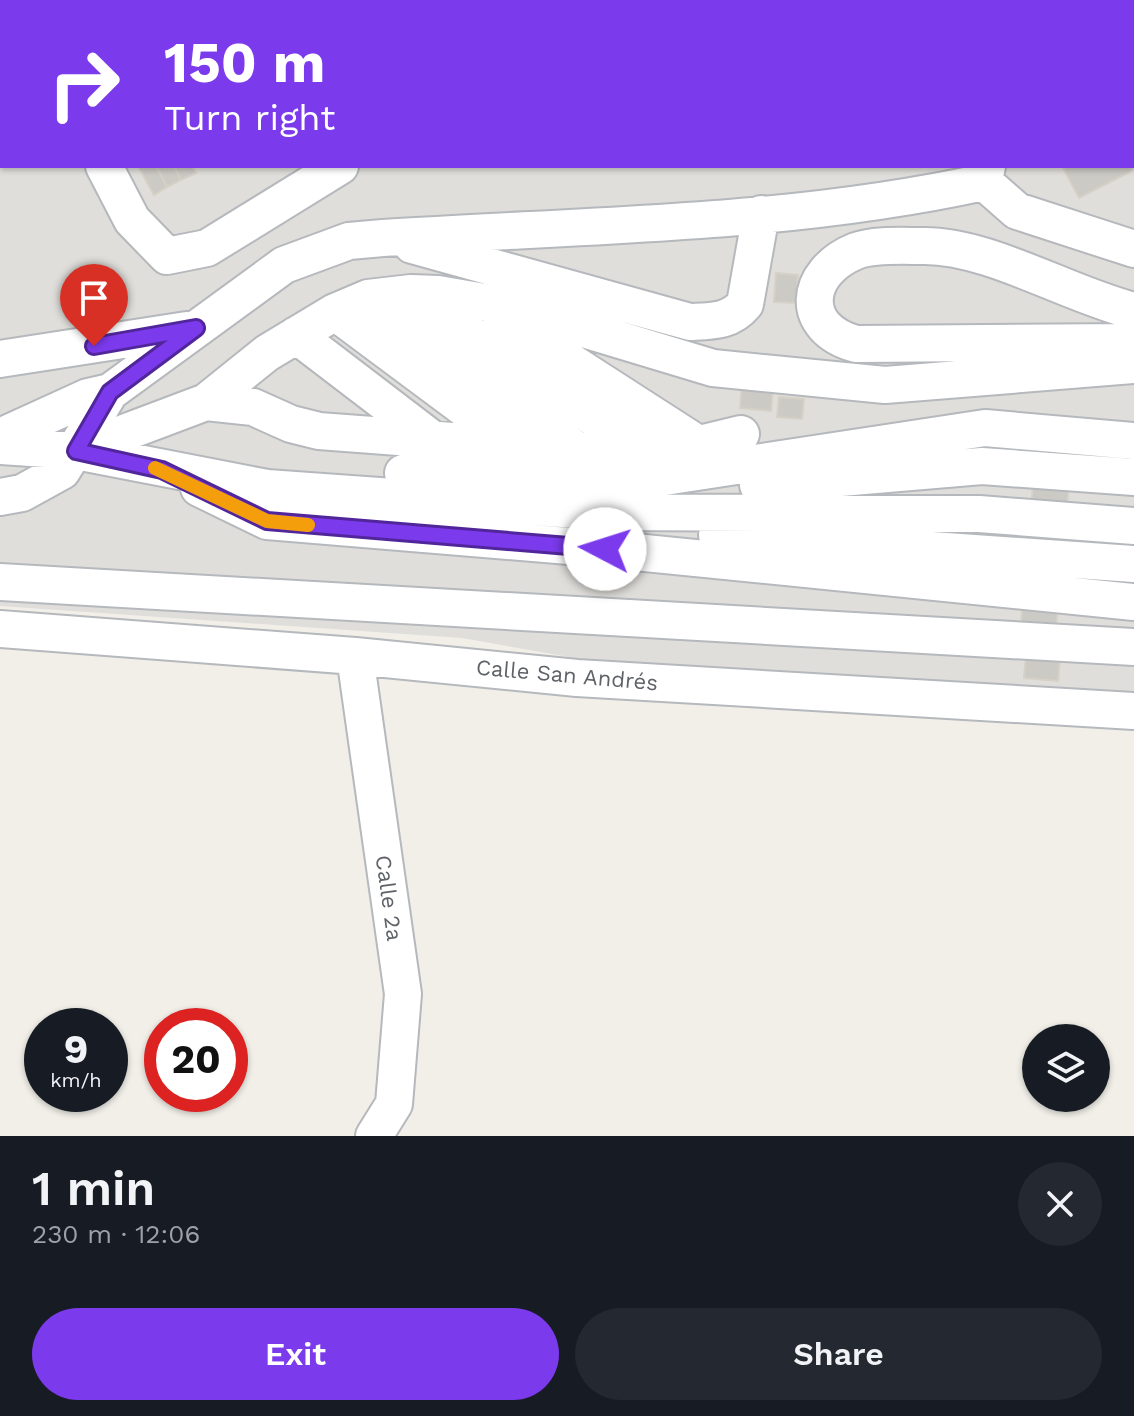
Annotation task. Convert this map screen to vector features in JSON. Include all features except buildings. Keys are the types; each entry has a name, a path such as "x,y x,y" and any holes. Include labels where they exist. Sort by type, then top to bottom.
{"street":[{"path":"105,168 132,220 167,256 207,248 337,168"},
{"path":"0,497 22,493 62,471 110,392 196,328 284,265 349,241 761,214 902,200 985,174 1017,211 1131,246"},
{"path":"383,238 690,322 716,321 736,316 745,304 761,214"},
{"path":"1134,311 1098,302 967,252 926,246 859,250 837,262 819,278 815,296 822,326 836,338 856,344 1134,342"},
{"path":"76,451 206,402 267,353 375,306 729,370 885,385 1134,365"},
{"path":"375,306 432,439"},
{"path":"375,306 533,447"},
{"path":"375,306 533,447"},
{"path":"375,306 659,451"},
{"path":"375,306 659,451"},
{"path":"0,359 196,328"},
{"path":"0,437 88,397 110,392"},
{"path":"206,402 253,407 291,424 319,431 533,447 659,451 741,434"},
{"path":"162,470 269,464 605,486 985,428 1134,441"},
{"path":"0,446 76,451 268,497 605,519 979,534 1134,545"},
{"path":"162,470 269,470 605,493 984,446 1134,457"},
{"path":"162,470 605,498 982,466 1134,477"},
{"path":"162,470 268,483 605,505 980,495 1134,504"},
{"path":"162,470 267,488 605,512 979,514 1134,526"},
{"path":"162,470 268,503 1134,564"},
{"path":"162,470 268,510 605,534 1134,583"},
{"path":"162,470 268,516 605,541 1134,591"},
{"path":"162,470 267,521 605,549 1134,602"},
{"path":"0,582 1134,647"},
{"name":"Calle San Andrés","path":"0,629 355,656 577,678 1134,711"},
{"name":"Calle 2a","path":"355,656 403,994 394,1104 374,1136"}],"shaded area":[{"path":"0,168 1134,168 1134,696 597,662 462,638 0,606"}],"slow traffic":[{"path":"155,468 267,521 308,525"}],"route":[{"path":"94,346 196,328 110,392 76,451 162,470 267,521 605,549"}]}
